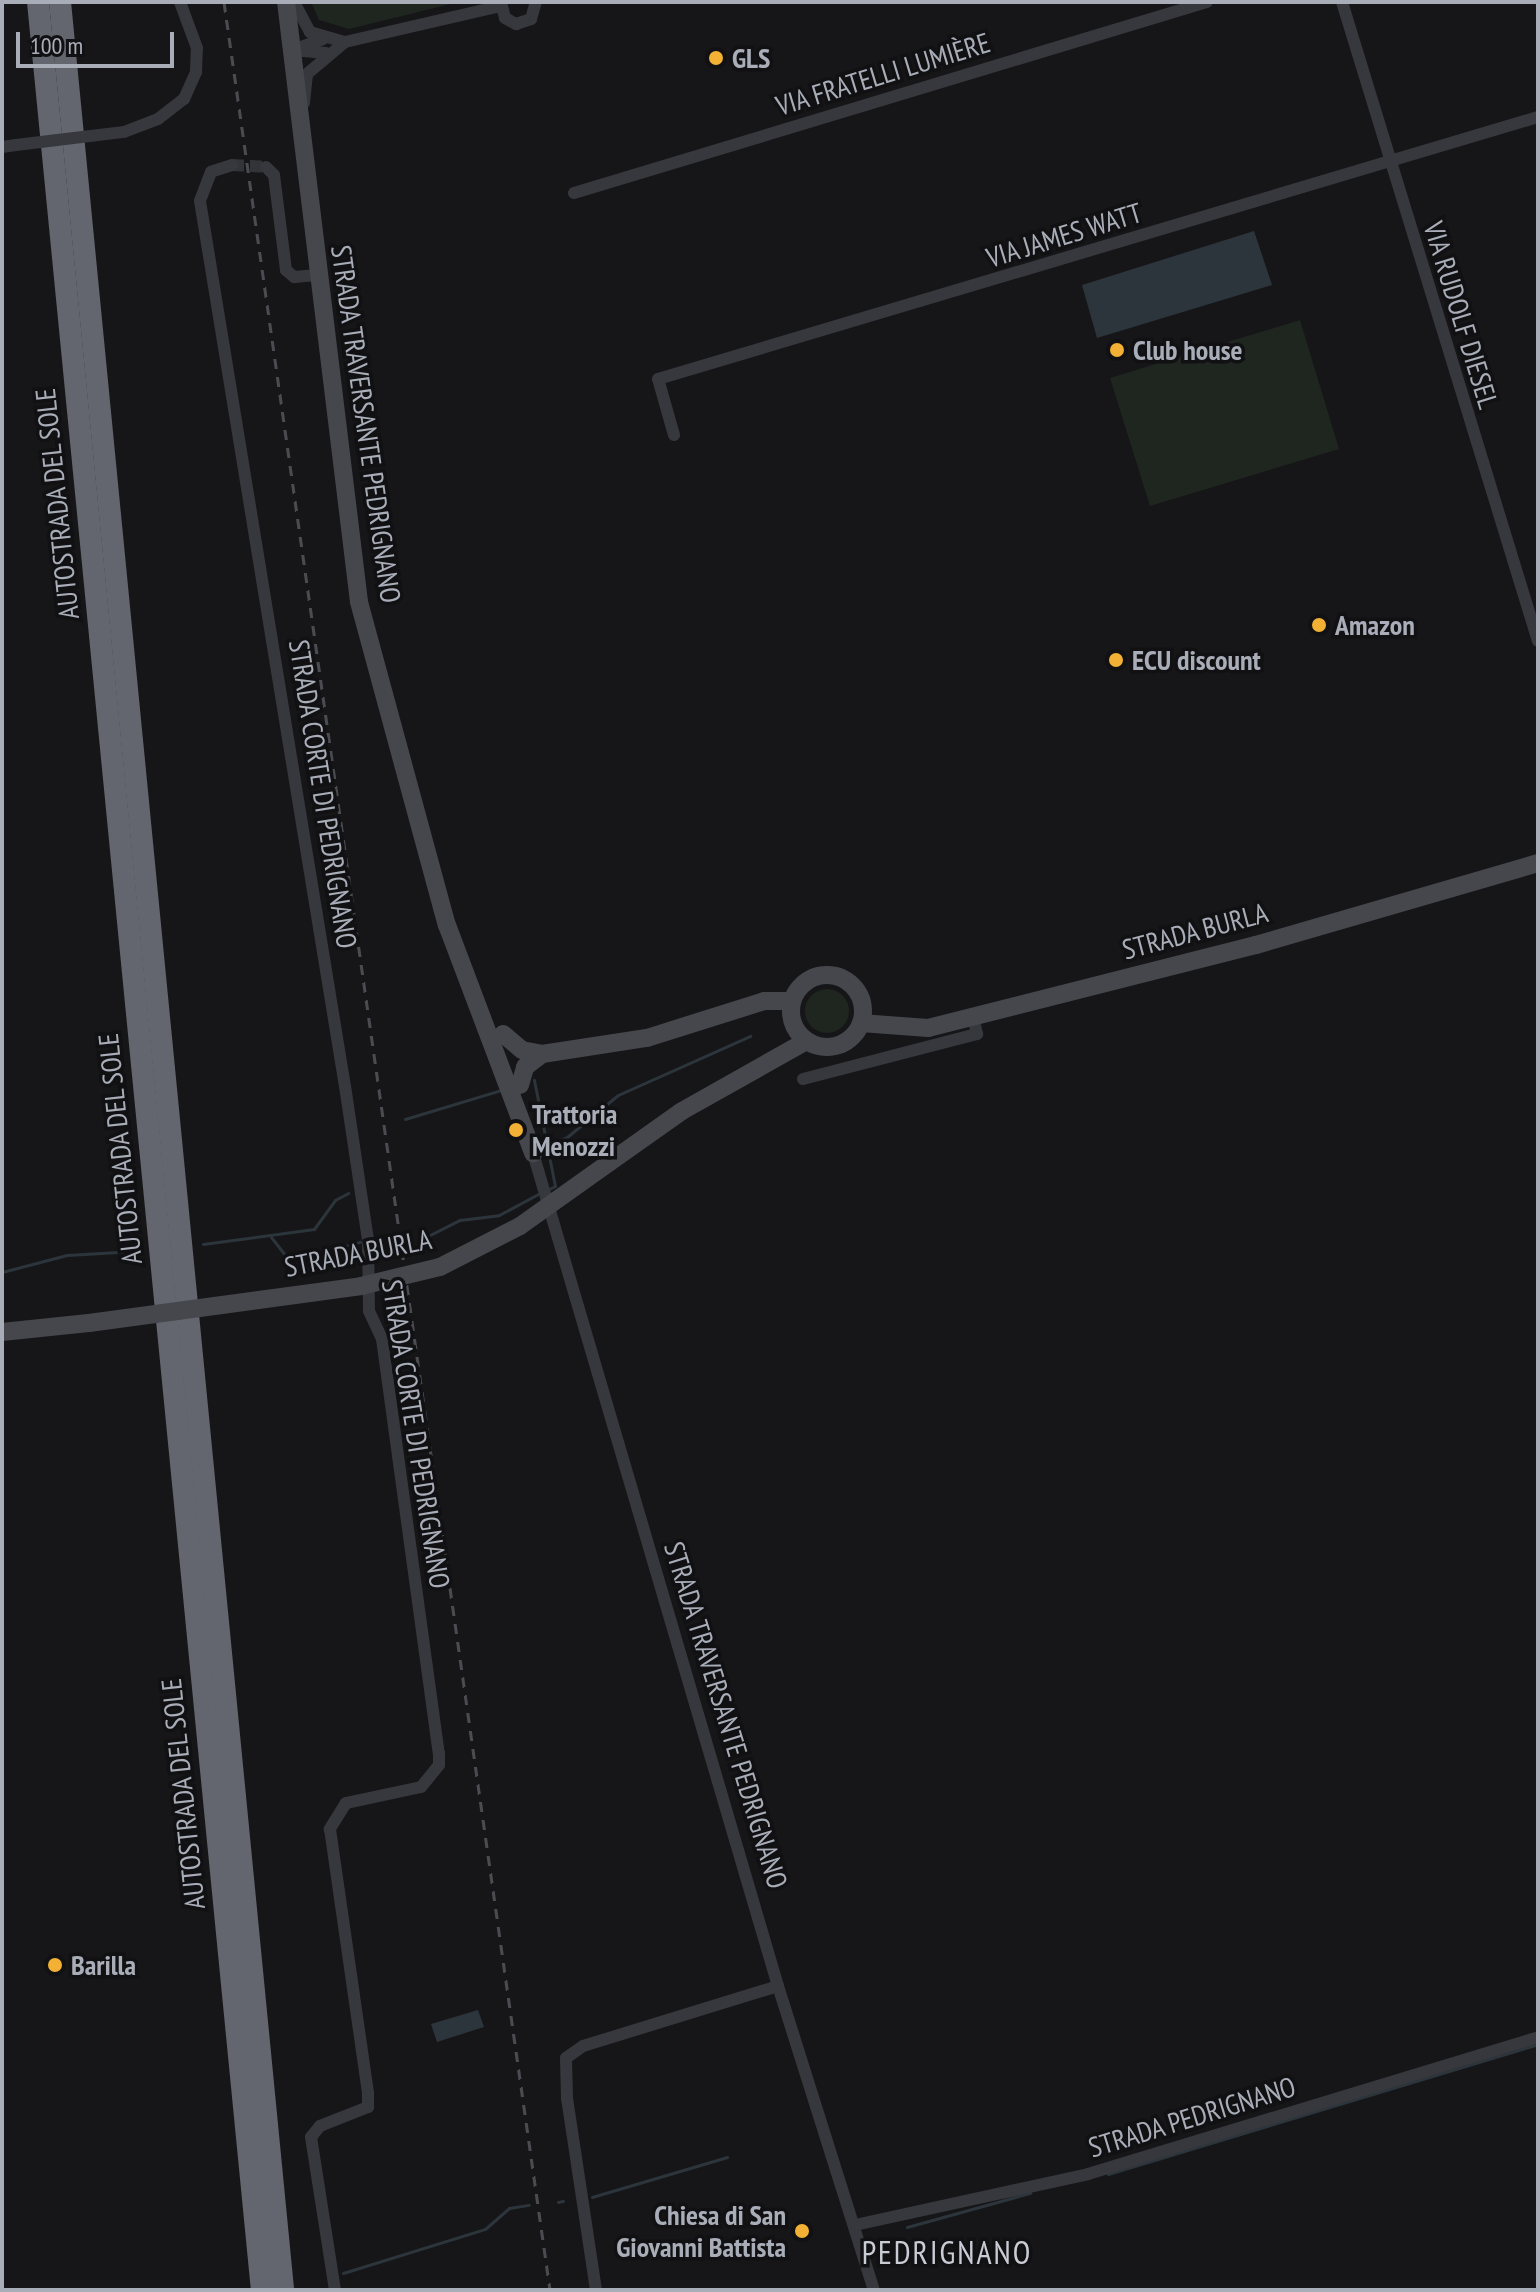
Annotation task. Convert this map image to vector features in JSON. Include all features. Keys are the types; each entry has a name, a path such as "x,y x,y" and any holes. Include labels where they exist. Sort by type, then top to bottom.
{"highway":[{"name":"AUTOSTRADA DEL SOLE","path":"38,2 272,2287"},
{"name":"AUTOSTRADA DEL SOLE","path":"60,2 272,2287"}],"street":[{"path":"2,147 124,132 158,119 184,99 196,72 197,48 180,2"},
{"name":"STRADA TRAVERSANTE PEDRIGNANO","path":"286,2 359,602 465,969 512,1081 778,1986 874,2290"},
{"path":"294,2 310,32 323,39 345,42"},
{"path":"302,138 307,74 326,53 345,42 501,4 505,18 522,24 535,15 536,2"},
{"name":"VIA FRATELLI LUMIÈRE","path":"574,193 1207,2"},
{"name":"VIA RUDOLF DIESEL","path":"1342,2 1538,641"},
{"path":"292,50 323,39"},
{"path":"292,50 326,53"},
{"name":"VIA JAMES WATT","path":"674,435 658,379 1538,117"},
{"name":"STRADA CORTE DI PEDRIGNANO","path":"232,165 211,172 200,201 340,1055 368,1240 369,1311 382,1339 439,1753 439,1765 421,1787 358,1797 334,1816 330,1829 368,2093 368,2107 320,2126 311,2137 335,2290"},
{"path":"266,167 274,175 286,270 294,277 317,275"},
{"name":"STRADA BURLA","path":"2,1332 361,1286 440,1267 520,1226 682,1111 806,1041 838,1046 861,1023 928,1028 1256,945 1538,863"},
{"name":"STRADA TRAVERSANTE PEDRIGNANO","path":"441,893 503,1034 517,1054"},
{"name":"STRADA TRAVERSANTE PEDRIGNANO","path":"465,969 501,1046 517,1054"},
{"path":"806,1041 792,1023 792,1001 806,981 834,976 850,983 860,997 861,1023"},
{"path":"512,1081 517,1054 542,1054 647,1038 764,1001 792,1001"},
{"path":"803,1079 977,1034 973,1016"},
{"path":"512,1081 542,1054"},
{"path":"596,2290 567,2099 566,2058 583,2046 778,1986"},
{"name":"STRADA PEDRIGNANO","path":"855,2225 1088,2174 1538,2037"}],"shaded area":[{"path":"311,2 459,2 349,29 319,20"},
{"path":"1254,231 1272,285 1097,338 1082,285"},
{"path":"1300,320 1339,449 1150,506 1110,378"},
{"path":"827,989 842,996 849,1011 842,1026 827,1033 812,1026 805,1011 812,996"},
{"path":"478,2010 484,2027 437,2042 431,2024"}],"waterway":[{"path":"539,1148 567,1137 618,1095 750,1036"},
{"path":"534,1080 555,1186 547,1190"},
{"path":"405,1119 501,1090"},
{"path":"203,1244 314,1229 335,1200 348,1193"},
{"path":"430,1235 460,1220 499,1215 540,1193"},
{"path":"271,1237 294,1266 318,1272 335,1249 360,1242"},
{"path":"2,1272 67,1255 136,1251"},
{"path":"1108,2174 1538,2044"},
{"path":"592,2197 727,2157"},
{"path":"907,2227 1030,2193"},
{"path":"558,2202 563,2201"},
{"path":"343,2273 485,2229 509,2208 529,2205"}],"tunnel":[{"path":"232,165 266,167"}],"railway":[{"path":"224,2 550,2290"}],"place":[{"name":"GLS","path":"716,58"},
{"name":"Club house","path":"1117,350"},
{"name":"Amazon","path":"1319,625"},
{"name":"ECU discount","path":"1116,660"},
{"name":"Trattoria Menozzi","path":"516,1130"},
{"name":"Barilla","path":"55,1965"},
{"name":"Chiesa di San Giovanni Battista","path":"802,2231"}],"district":[{"name":"PEDRIGNANO","path":"947,2252"}]}
